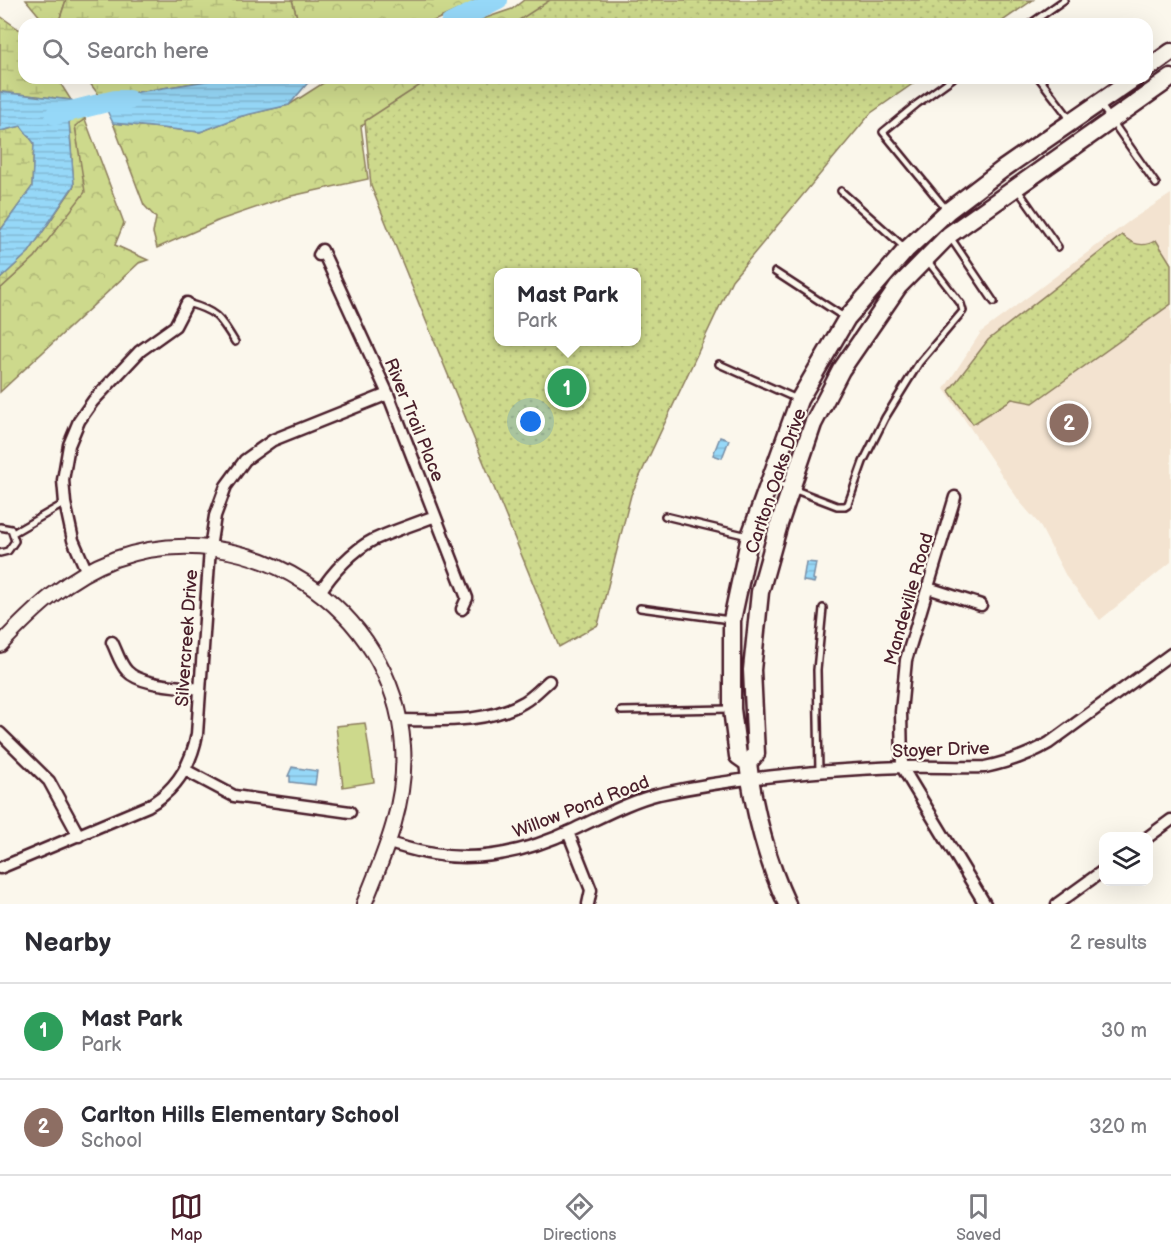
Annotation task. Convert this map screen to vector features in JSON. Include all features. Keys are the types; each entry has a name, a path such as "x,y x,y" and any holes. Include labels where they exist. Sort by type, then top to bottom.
{"main road":[{"path":"1153,65 1171,52"},
{"name":"Carlton Oaks Drive","path":"749,771 756,754 752,670 760,592 779,524 813,424 841,370 898,287 937,247 1171,78"},
{"name":"Carlton Oaks Drive","path":"749,771 738,756 732,709 732,620 750,536 799,399 847,318 924,231 1003,169 1126,84"},
{"path":"749,771 760,825 787,904"}],"street":[{"name":"River Trail Place","path":"319,255 322,250 388,394 467,598 462,609"},
{"path":"87,572 73,540 65,504 63,480 65,457 79,422 93,401 140,351 175,326 186,303"},
{"name":"Silvercreek Drive","path":"0,868 158,801 173,787 185,770 195,747 210,548 221,496 238,468 254,452 273,440 388,394"},
{"name":"Mandeville Road","path":"954,497 906,660 901,712 903,767 985,904"},
{"path":"320,592 356,552 372,541 435,516"},
{"path":"0,645 44,600 87,572 116,559 153,550 210,548 244,554 276,566 320,592 345,617 368,646 384,676 399,720 403,759 399,804 389,843 364,904"},
{"path":"928,588 981,605"},
{"path":"112,642 122,664 134,676 147,681 200,689"},
{"name":"Stoyer Drive","path":"749,771 819,773 903,767 985,766 1030,754 1049,743 1171,654"},
{"path":"399,720 473,718 494,714 525,702 549,681"},
{"path":"0,733 49,781 79,836"},
{"path":"185,770 234,796 350,812"},
{"name":"Willow Pond Road","path":"389,843 431,854 478,856 523,849 568,832 625,806 657,795 749,771"},
{"path":"1153,834 1171,820"},
{"path":"568,832 591,890 588,904"},
{"path":"1058,904 1099,874"}],"lane":[{"path":"1038,18 1064,0"},
{"path":"945,84 883,132 948,211"},
{"path":"1044,84 1072,122"},
{"path":"1099,103 1156,184"},
{"path":"1017,188 1058,247"},
{"path":"841,191 906,250"},
{"path":"924,231 937,247 994,302"},
{"path":"770,480 837,506 848,504 863,462 885,418 919,363 963,309 937,247"},
{"path":"775,272 847,318"},
{"path":"186,303 209,310 224,325 235,342"},
{"path":"719,364 799,399"},
{"path":"13,533 65,504"},
{"path":"665,516 750,536"},
{"path":"0,527 7,527 13,533 15,541 11,549 0,553"},
{"path":"640,608 732,620"},
{"path":"819,773 817,670 823,608"},
{"path":"621,711 732,709"}],"shaded area":[{"path":"1171,194 1171,562 1100,620 1067,578 1039,524 1020,502 944,389 981,332 1131,220"}],"green space":[{"path":"26,0 66,0 60,18 41,18"},
{"path":"66,0 292,0 297,18 60,18"},
{"path":"292,0 480,0 440,18 297,18"},
{"path":"524,0 579,0 555,18 486,18 512,9"},
{"path":"550,0 1033,0 1007,18 522,18"},
{"path":"0,16 18,29 18,84 61,84 71,100 0,92"},
{"path":"90,84 188,84 101,98"},
{"path":"322,84 448,84 361,126 368,179 287,197 220,220 157,248 153,233 156,218 144,205 113,123 200,132 242,116 289,105"},
{"path":"422,84 912,84 871,113 732,280 631,495 598,625 559,647 371,186 365,121"},
{"path":"78,112 85,119 75,126 85,192 35,257 0,289 0,279 29,252 74,186 69,122"},
{"path":"85,119 124,223 115,245 148,260 139,263 0,392 0,289 35,257 84,192 75,125"},
{"path":"21,126 34,143 32,187 0,231 0,131"},
{"path":"1122,235 1142,245 1156,240 1171,264 1171,304 1033,403 1012,399 973,424 949,391 988,340"},
{"path":"365,723 374,782 343,787 336,726"}],"water":[{"path":"188,84 307,84 289,105 242,116 200,132 113,123 101,98"},
{"path":"0,92 71,100 82,104 69,122 74,185 29,252 0,279 0,231 32,187 34,143 21,126 0,131"},
{"path":"720,437 729,440 722,458 713,455"},
{"path":"806,562 816,563 814,583 803,581"},
{"path":"292,767 317,771 315,785 290,782 290,776 288,776"}],"waterway":[{"path":"462,18 498,0"},
{"path":"55,115 115,100 129,100"}],"place":[{"name":"Mast Park","path":"567,388"},
{"name":"Carlton Hills Elementary School","path":"1069,423"}]}
